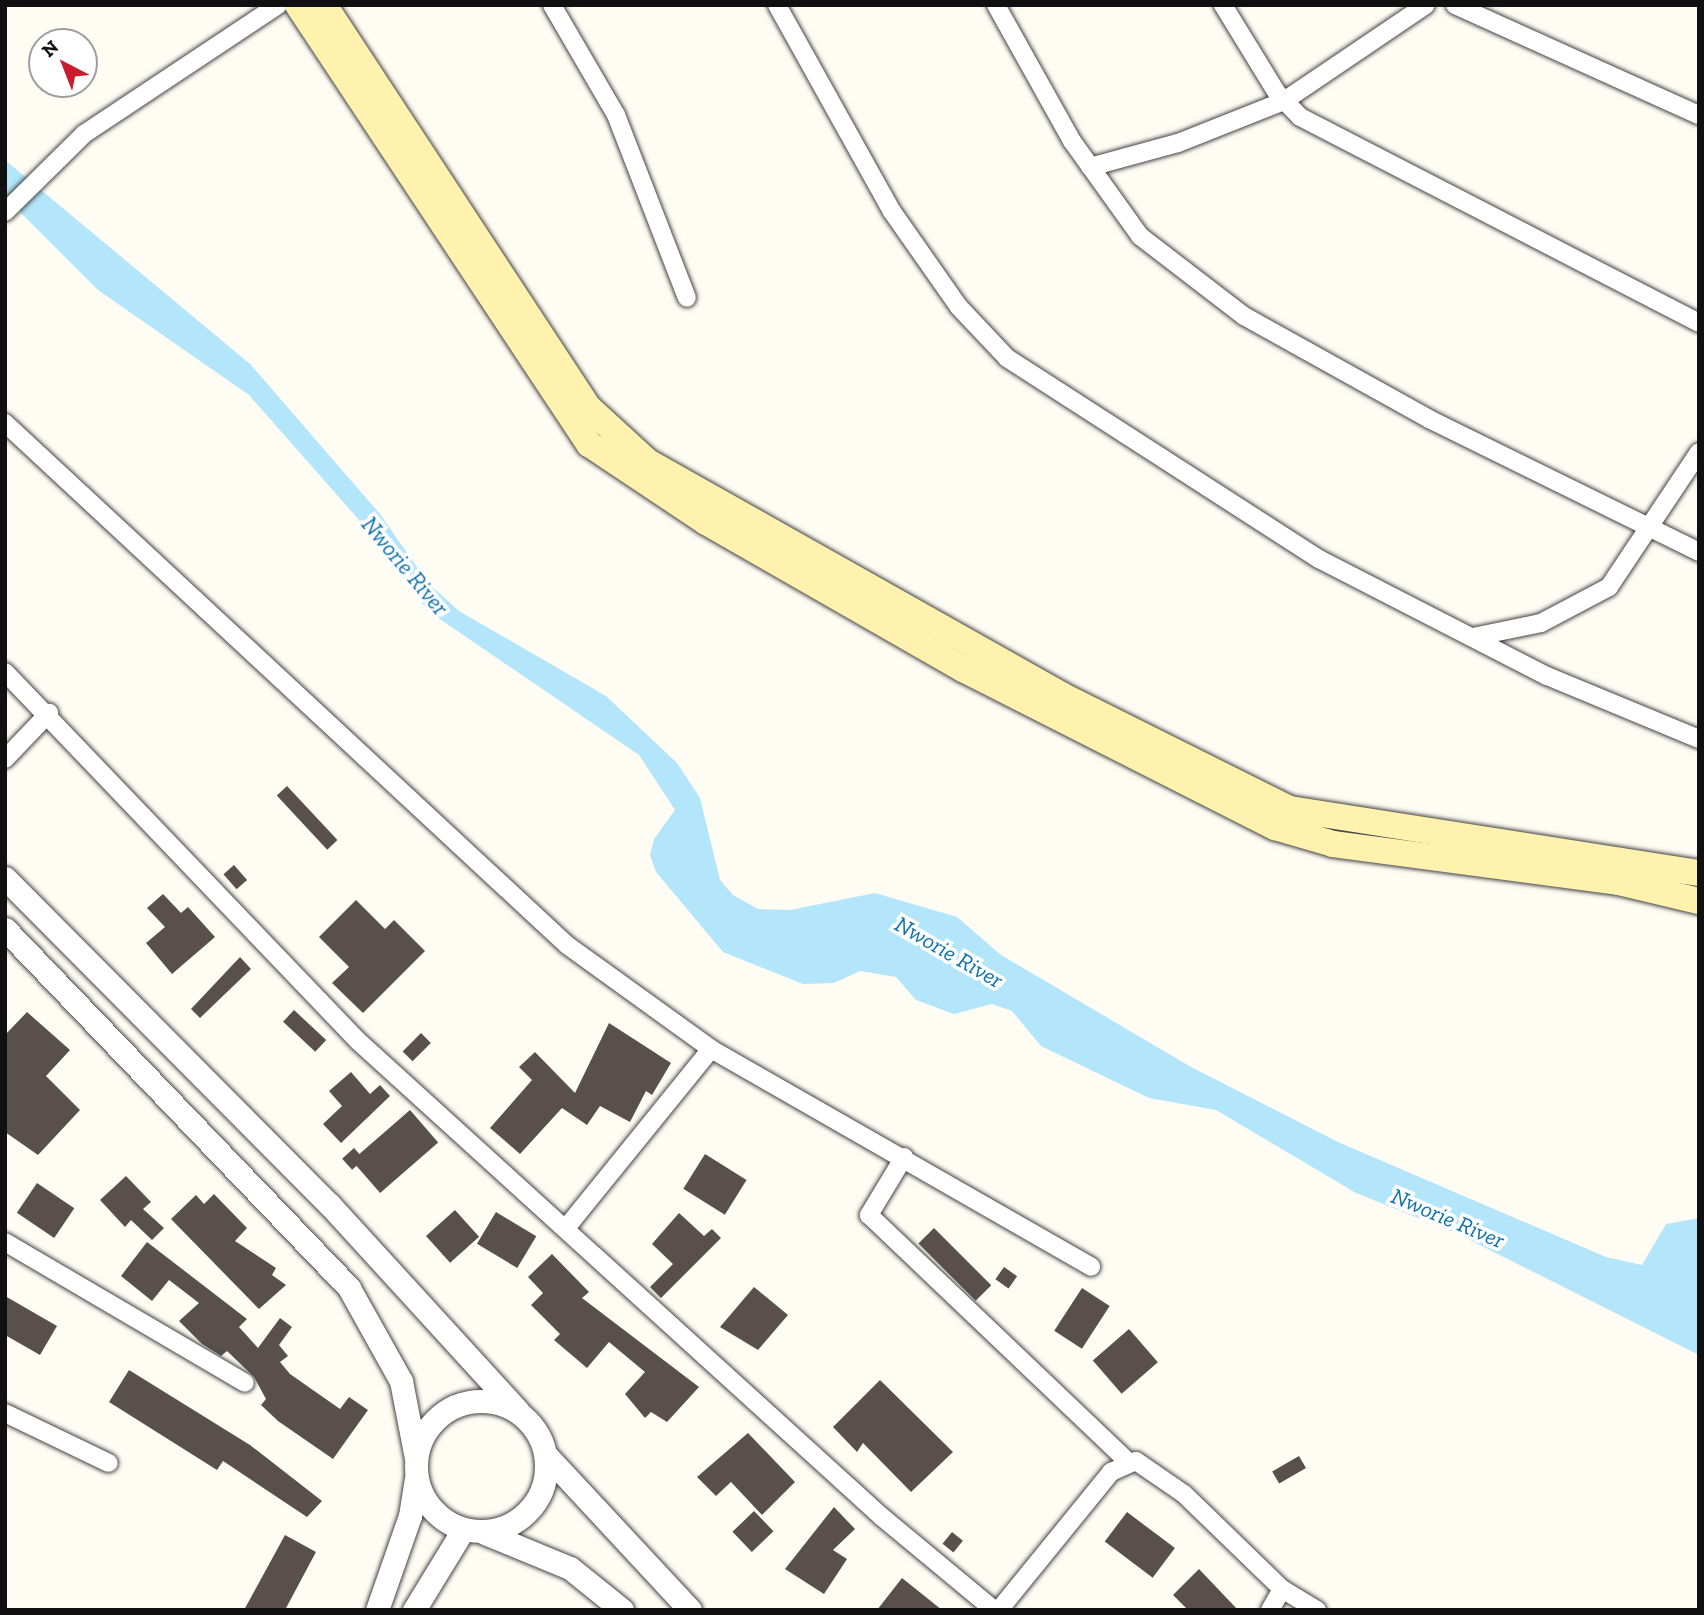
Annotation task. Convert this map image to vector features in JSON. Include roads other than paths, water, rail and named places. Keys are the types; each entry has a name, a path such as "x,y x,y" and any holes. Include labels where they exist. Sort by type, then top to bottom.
{"main road":[{"path":"298,5 589,444 706,522 962,669 1275,827 1334,845 1619,882 1699,901"},
{"path":"324,5 588,407 648,462 1061,695 1290,809 1699,873"}],"street":[{"path":"5,212 45,169 146,90 278,5"},
{"path":"552,5 616,115 687,298"},
{"path":"778,5 891,211 960,307 1007,358 1319,559 1647,722 1699,739"},
{"path":"996,5 1090,167 1140,236 1244,316 1429,419 1699,552"},
{"path":"1223,5 1284,102 1337,140 1699,323"},
{"path":"1090,167 1284,102 1426,5"},
{"path":"1455,5 1699,114"},
{"path":"5,423 567,945 711,1049 904,1157 1091,1267"},
{"path":"1473,637 1569,612 1609,587 1652,529 1699,452"},
{"path":"5,672 49,713 225,909 328,1012 882,1517 996,1610 1111,1472 1127,1461"},
{"path":"5,759 49,713"},
{"path":"5,877 338,1213 531,1423 547,1456 690,1610"},
{"path":"5,929 349,1288 401,1381 416,1467 432,1510 472,1531 526,1545 570,1568 622,1610"},
{"path":"566,1228 711,1049"},
{"path":"904,1157 869,1215 1127,1461 1155,1470 1282,1589 1317,1610"},
{"path":"5,1242 245,1383"},
{"path":"377,1610 410,1516 416,1467 432,1424 454,1407 481,1401 517,1410"},
{"path":"5,1413 109,1463"},
{"path":"472,1531 500,1530 532,1509 542,1493 547,1456"},
{"path":"414,1610 472,1531"},
{"path":"1270,1610 1282,1589"}],"water":[{"name":"Nworie River","path":"5,160 250,364 380,514 428,583 459,611 606,696 677,763 700,798 720,880 733,895 758,909 790,910 875,893 957,917 1001,955 1191,1067 1338,1142 1606,1257 1642,1265 1666,1224 1699,1218 1699,1355 1458,1234 1356,1193 1216,1110 1149,1098 1041,1046 1012,1011 992,1004 954,1014 916,1000 896,977 860,971 834,983 803,984 723,952 656,872 650,855 654,839 675,810 639,755 428,611 374,537 249,395 98,290 5,197"}]}
